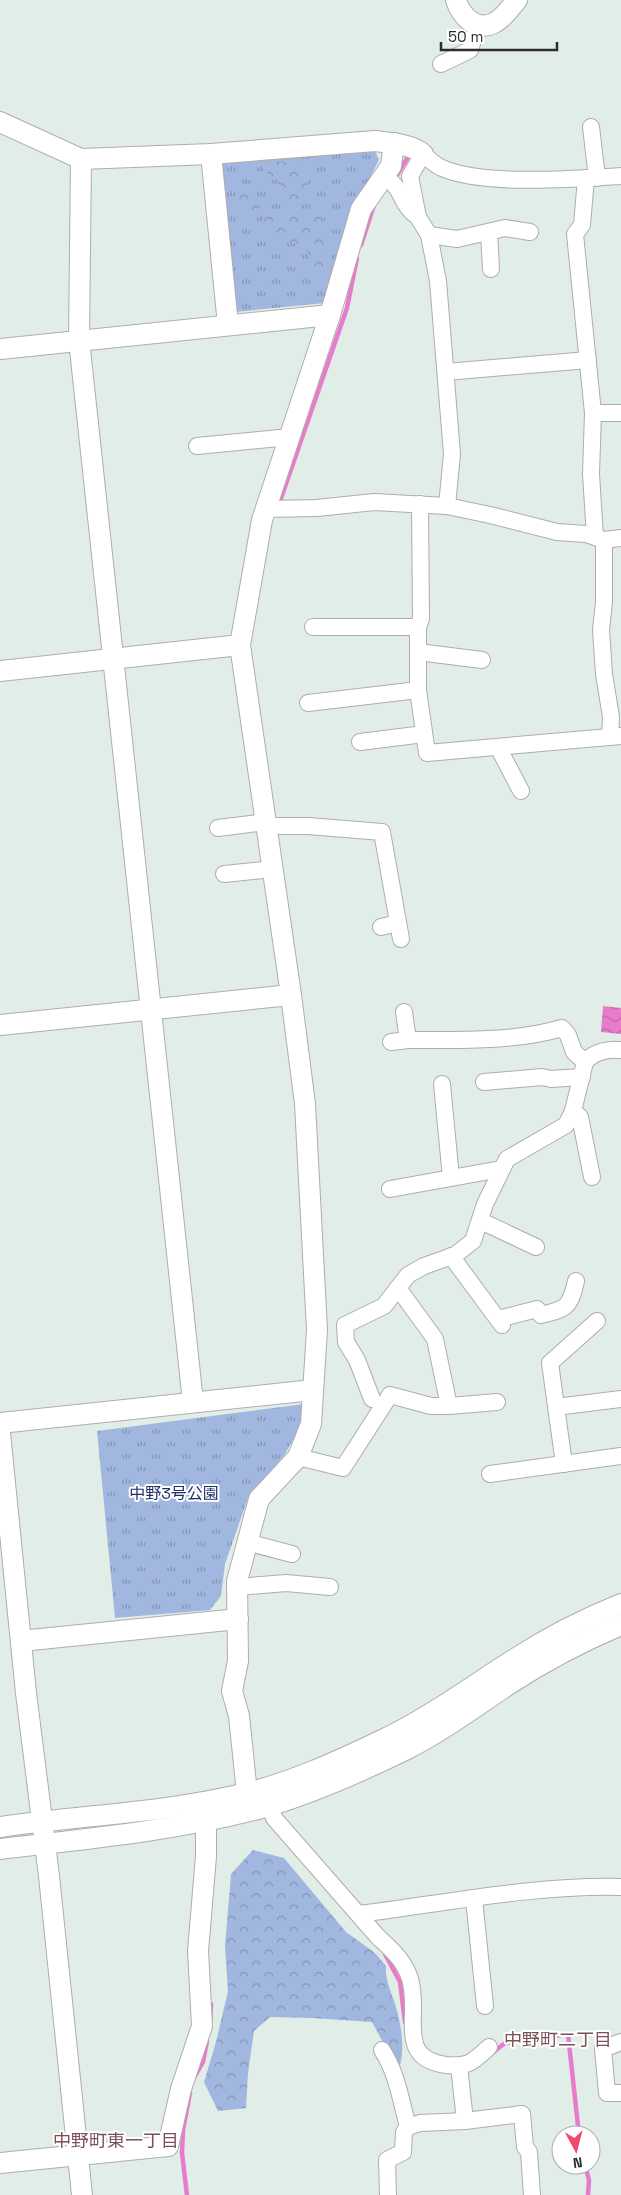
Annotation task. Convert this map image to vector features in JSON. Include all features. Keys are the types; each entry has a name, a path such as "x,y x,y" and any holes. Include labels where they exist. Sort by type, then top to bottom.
{"street":[{"path":"456,0 461,13 469,21 478,24 493,24 517,0"},
{"path":"441,64 470,50 478,24"},
{"path":"0,122 81,159 211,154 375,141 418,150 441,168 472,176 501,179 621,176"},
{"path":"420,504 421,618 418,627 418,690 427,753 616,737 604,674 601,630 604,602 600,538 591,474 593,413 575,234 582,225 592,178 591,127"},
{"path":"247,1793 239,1716 232,1690 238,1661 237,1587 246,1542 259,1499 298,1457 312,1424 317,1330 305,1104 273,869 272,825 240,645 289,437 330,315 361,209 389,180 394,144"},
{"path":"211,154 228,325"},
{"path":"418,217 410,176 423,154"},
{"path":"81,159 79,340 193,1402"},
{"path":"389,180 400,191 408,209 418,217 429,235 438,281 452,454 447,506"},
{"path":"429,235 458,239 505,228 530,232"},
{"path":"489,232 492,269"},
{"path":"0,349 330,315"},
{"path":"446,372 588,360"},
{"path":"593,413 621,413"},
{"path":"197,446 289,437"},
{"path":"271,509 374,502 447,506 490,514 537,528 600,538 621,538"},
{"path":"313,626 418,627"},
{"path":"0,672 240,645"},
{"path":"418,652 482,660"},
{"path":"308,703 418,690"},
{"path":"360,742 424,734"},
{"path":"498,747 517,770 521,791"},
{"path":"218,828 272,825 382,832 399,931 381,926"},
{"path":"224,874 273,869"},
{"path":"0,1026 291,994"},
{"path":"404,1012 408,1040"},
{"path":"391,1042 408,1040 529,1042 562,1028 568,1035 574,1052 584,1069"},
{"path":"372,1399 357,1360 346,1342 346,1325 384,1306 408,1275 424,1266 450,1256 473,1241 485,1204 506,1160 566,1125 584,1069 599,1052 621,1050"},
{"path":"484,1082 542,1077 551,1079 584,1069"},
{"path":"442,1084 451,1178"},
{"path":"572,1111 580,1117 592,1177"},
{"path":"390,1189 501,1169"},
{"path":"481,1221 536,1247"},
{"path":"450,1256 500,1322 537,1308 541,1315 561,1310 569,1304 576,1281"},
{"path":"398,1288 435,1339 449,1406"},
{"path":"564,1464 550,1363 598,1321"},
{"path":"0,1423 313,1390"},
{"path":"298,1457 343,1468 390,1395 432,1406 497,1402"},
{"path":"556,1407 621,1399"},
{"path":"0,1433 82,2195"},
{"path":"490,1474 621,1456"},
{"path":"246,1542 292,1554"},
{"path":"237,1587 286,1583 330,1587"},
{"path":"0,1827 185,1805 247,1793 313,1771 412,1725 523,1654 582,1621 621,1604"},
{"path":"21,1641 238,1618"},
{"path":"0,1850 206,1822 270,1805 341,1780 438,1733 512,1682 575,1646 621,1625"},
{"path":"270,1805 274,1818 360,1914 378,1937 395,1952 410,1978 414,2000 414,2040 418,2052 427,2061 459,2070 476,2060 489,2047"},
{"path":"0,2163 168,2146 182,2089 202,2026 198,1951 206,1856 206,1822"},
{"path":"360,1914 519,1892 621,1887"},
{"path":"474,1899 485,2006"},
{"path":"621,2042 603,2049 607,2093 621,2092"},
{"path":"382,2050 390,2062 397,2082 408,2127"},
{"path":"459,2070 465,2121"},
{"path":"388,2195 388,2160 403,2152 404,2132 408,2127 420,2123 465,2121 522,2114 525,2147 529,2152 532,2195"}],"green space":[{"path":"375,151 379,160 348,220 325,303 235,312 222,164 230,160"},
{"path":"291,161 300,163 306,168 309,192 306,198 292,201 283,198 280,182 265,171 261,165 266,162"},
{"path":"246,189 255,191 262,204 257,213 243,213 237,203 237,193"},
{"path":"297,210 323,217 328,238 326,276 315,277 306,248 271,235 262,227 263,218"},
{"name":"中野3号公園","path":"304,1404 302,1424 285,1454 248,1498 225,1564 221,1596 210,1610 115,1618 97,1431"},
{"path":"253,1850 284,1858 346,1932 375,1953 386,1966 388,1982 401,2029 401,2058 400,2065 391,2057 372,2022 270,2017 254,2031 248,2073 246,2108 218,2111 204,2082 228,1991 225,1946 231,1874"}],"water":[{"path":"603,1006 621,1008 621,1034 601,1032"}],"waterway":[{"path":"397,175 411,152"},
{"path":"361,245 374,205"},
{"path":"279,504 347,308 357,258"},
{"path":"385,1954 400,1982 405,2022"},
{"path":"210,2024 211,2004"},
{"path":"491,2054 505,2043 568,2034 578,2125"},
{"path":"195,2076 203,2062 207,2041"},
{"path":"187,2195 182,2153 183,2130 190,2093"},
{"path":"588,2175 588,2195"}],"district":[{"name":"中野町二丁目","path":"558,2040"},
{"name":"中野町東一丁目","path":"116,2141"}]}
